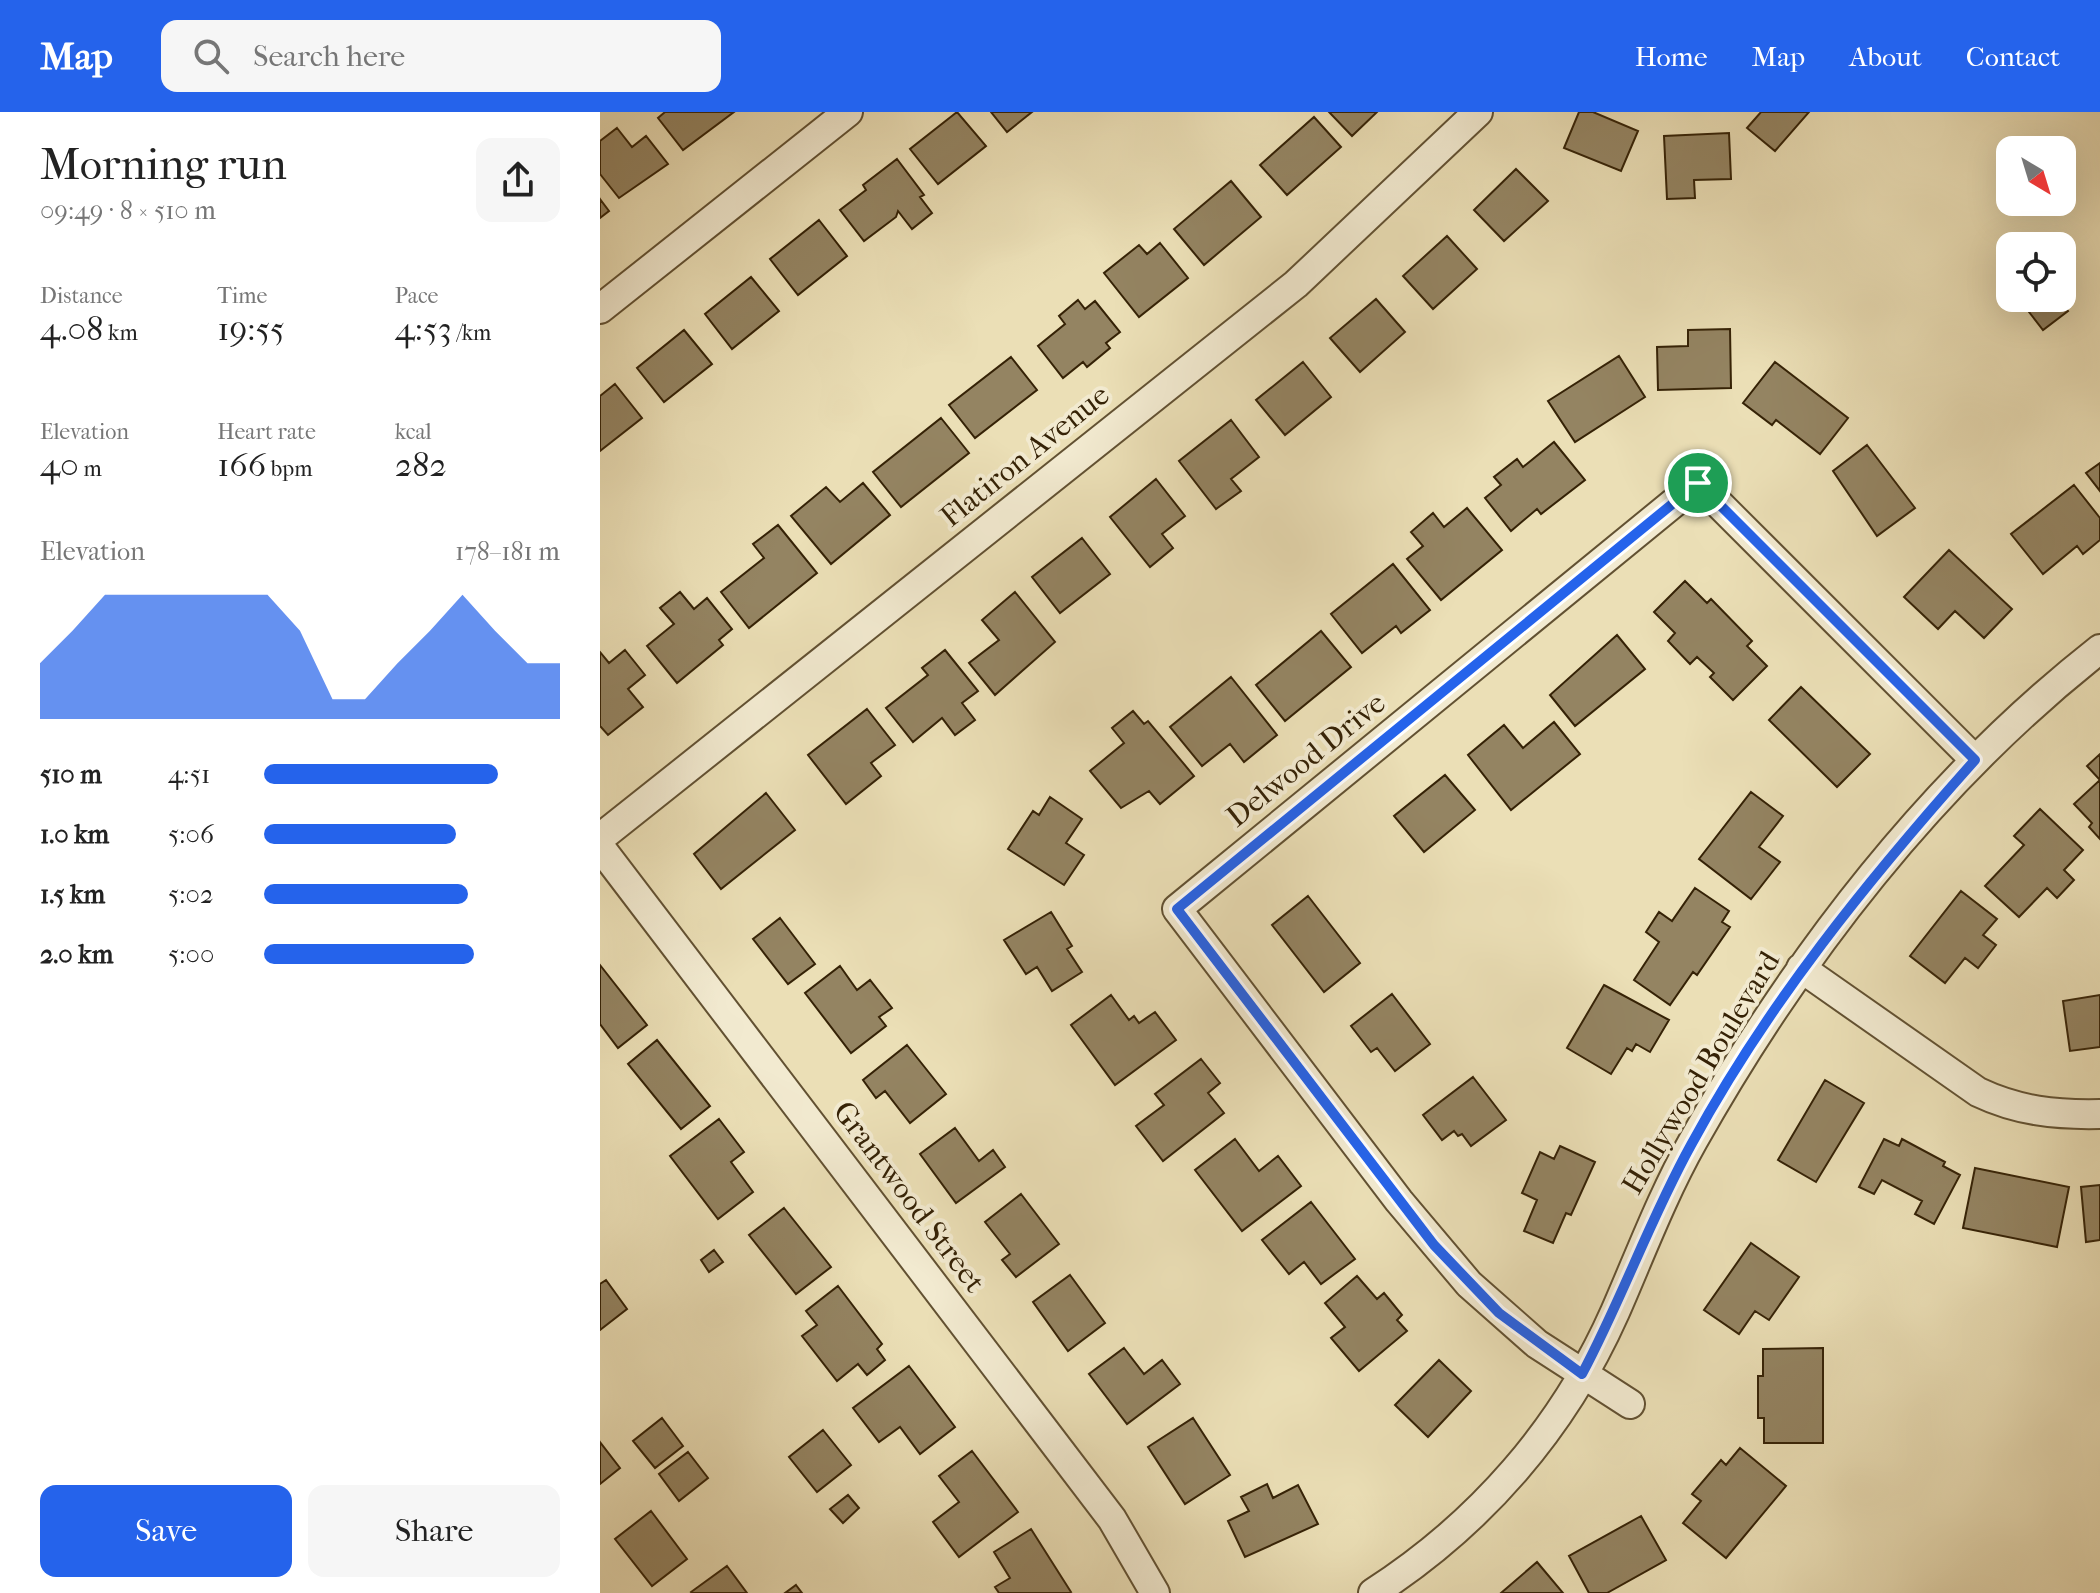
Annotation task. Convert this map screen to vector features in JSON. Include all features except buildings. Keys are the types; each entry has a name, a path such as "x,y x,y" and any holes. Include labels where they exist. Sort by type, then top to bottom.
{"street":[{"path":"600,309 848,112"},
{"name":"Flatiron Avenue","path":"600,838 1296,284 1478,112"},
{"name":"Delwood Drive","path":"1630,1404 1582,1374 1499,1313 1434,1245 1177,909 1698,483 1975,760"},
{"name":"Hollywood Boulevard","path":"1373,1593 1418,1564 1472,1519 1514,1475 1551,1426 1614,1315 1648,1231 1693,1141 1801,968 1897,847 1975,760 2034,701 2100,649"},
{"name":"Grantwood Street","path":"600,847 1112,1519 1155,1593"},
{"path":"1801,968 1978,1092 2005,1105 2042,1113 2100,1114"}],"route":[{"path":"1698,483 1975,760 1897,847 1801,968 1772,1011 1674,1176 1614,1315 1582,1374 1537,1344 1499,1313 1434,1245 1177,909 1698,483"}]}
